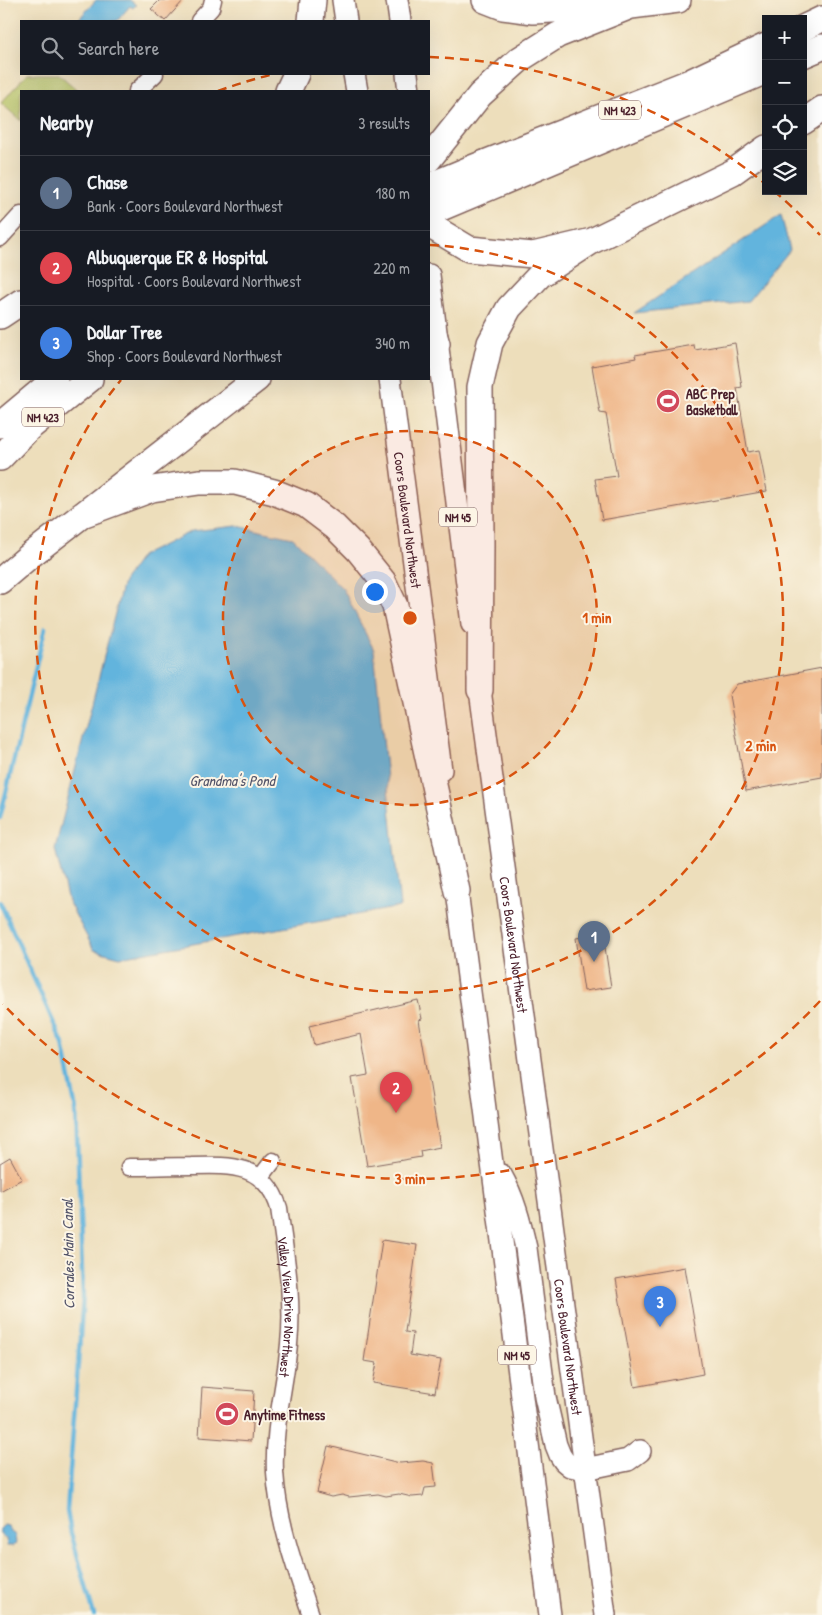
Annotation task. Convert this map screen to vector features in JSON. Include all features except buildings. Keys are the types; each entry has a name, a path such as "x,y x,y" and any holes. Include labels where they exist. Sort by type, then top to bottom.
{"highway":[{"path":"311,20 313,0"},
{"path":"485,0 503,7 533,11 631,6 678,0"},
{"path":"430,158 480,95 520,59 558,35 631,6"},
{"path":"807,26 822,19"},
{"path":"807,53 822,47"},
{"name":"NM 423","path":"430,186 690,82 762,48"},
{"name":"NM 423","path":"430,213 762,73"},
{"path":"288,90 296,75"},
{"path":"807,119 822,109"},
{"path":"480,690 480,387 490,342 509,308 540,275 592,241 733,172 763,150"},
{"path":"430,226 470,249 533,255 592,241"},
{"path":"0,316 20,303"},
{"path":"430,320 437,344"},
{"name":"NM 423","path":"0,425 55,380"},
{"name":"NM 423","path":"0,458 28,429 89,380"},
{"path":"0,582 27,558 256,380"},
{"path":"82,515 152,489 199,482 235,482 274,492 306,505 341,533 358,550 383,581 395,606 457,891"}],"main road":[{"path":"343,0 346,20"},
{"path":"397,0 400,20"},
{"path":"354,75 357,90"},
{"path":"407,75 409,90"},
{"name":"Coors Boulevard Northwest","path":"430,284 480,690 605,1615"},
{"name":"Coors Boulevard Northwest","path":"390,380 493,1162 550,1615"},
{"path":"493,1162 516,1207 522,1229 545,1397 556,1445 564,1461 570,1466 585,1469 628,1460 640,1451"}],"street":[{"path":"201,20 211,8 213,0"},
{"path":"138,90 154,75"},
{"path":"0,238 20,216"},
{"path":"260,1178 273,1161"},
{"name":"Valley View Drive Northwest","path":"129,1167 226,1165 250,1172 260,1178 269,1186 276,1197 279,1208 290,1308 289,1344 276,1437 277,1489 283,1524 311,1615"}],"green space":[{"path":"26,75 60,75 77,90 20,90 20,120 1,103"}],"water":[{"path":"96,0 130,0 136,5 133,8 130,6 118,20 78,20"},
{"path":"781,215 790,250 748,301 634,313"},
{"name":"Grandma's Pond","path":"237,526 293,538 343,589 374,650 400,907 120,957 94,950 68,901 55,849 123,582 141,556 192,531"},
{"path":"4,1525 8,1526 15,1535 16,1544 14,1546 7,1546 6,1539 0,1534 0,1529"}],"waterway":[{"name":"Corrales Main Canal","path":"0,818 45,628"},
{"name":"Corrales Main Canal","path":"0,902 63,1044 76,1110 83,1297 67,1511 71,1533 94,1615"}],"place":[{"name":"ABC Prep Basketball","path":"668,401"},
{"name":"Chase","path":"594,962"},
{"name":"Albuquerque ER & Hospital","path":"396,1113"},
{"name":"Dollar Tree","path":"660,1327"},
{"name":"Anytime Fitness","path":"227,1414"}]}
